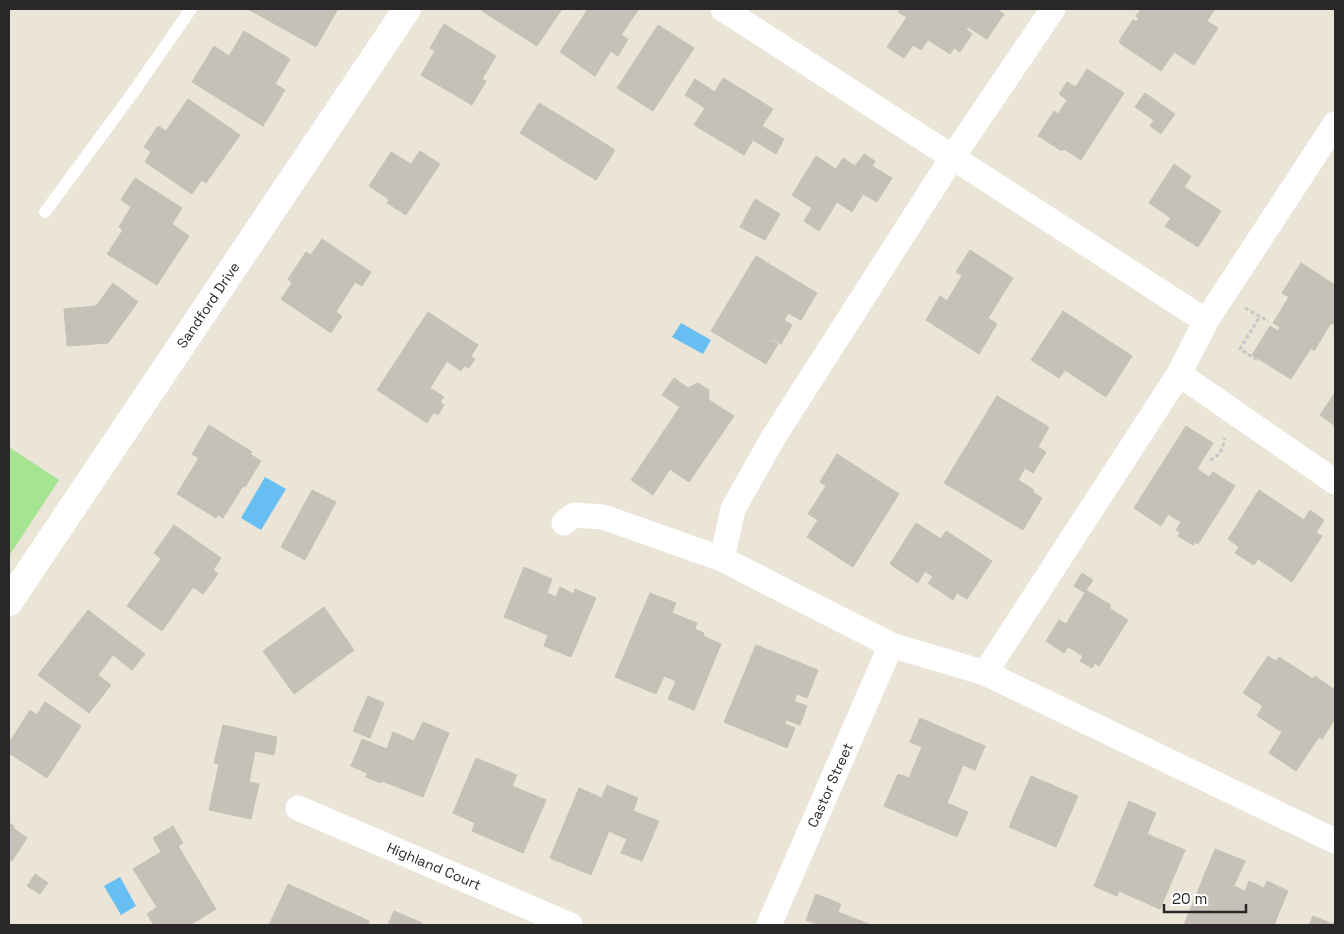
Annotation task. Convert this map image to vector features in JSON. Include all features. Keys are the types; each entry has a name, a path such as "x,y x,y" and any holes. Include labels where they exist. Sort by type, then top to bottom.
{"street":[{"name":"Sandford Drive","path":"9,602 407,9"},
{"path":"723,9 1206,321"},
{"path":"722,558 733,509 773,438 952,158 1053,9"},
{"path":"985,673 1179,374 1206,321 1335,124"},
{"path":"1179,374 1335,482"},
{"path":"564,523 574,515 603,517 722,558 892,644 985,673 1335,841"},
{"name":"Castor Street","path":"769,925 892,644"},
{"name":"Highland Court","path":"298,808 570,925"}],"lane":[{"path":"45,212 132,94 191,9"}],"path":[{"path":"1257,360 1240,349 1260,316"}],"green space":[{"path":"9,447 59,480 9,556"}],"water":[{"path":"681,323 711,340 703,354 672,337"},
{"path":"265,477 286,489 261,530 241,518"},
{"path":"120,877 136,906 121,915 104,886"}],"building":[{"path":"248,9 338,9 316,47"},
{"path":"484,9 562,9 537,46 482,11"},
{"path":"588,9 638,10 621,35 628,39 618,56 611,51 595,76 560,52"},
{"path":"900,9 996,9 1004,14 987,39 968,27 966,29 972,34 960,52 954,48 950,54 928,40 921,50 913,45 904,58 887,47 907,17 898,12"},
{"path":"1141,9 1215,9 1207,21 1218,28 1194,65 1174,52 1161,71 1119,41 1133,20 1136,22 1139,18 1136,16"},
{"path":"444,24 496,56 482,79 486,81 472,105 421,75 435,51 430,48"},
{"path":"658,25 694,48 653,111 617,88"},
{"path":"244,31 290,59 275,84 285,90 263,126 192,82 214,46 229,56"},
{"path":"1087,69 1124,93 1081,160 1038,136 1054,111 1058,114 1067,100 1059,94 1067,82 1076,87"},
{"path":"723,78 748,93 719,140 694,125 705,108 685,95 695,79 715,92"},
{"path":"748,93 773,109 762,126 784,139 776,154 753,140 744,155 719,140"},
{"path":"1145,93 1175,114 1161,134 1150,126 1154,120 1135,107"},
{"path":"188,99 240,135 206,183 202,180 192,194 145,162 151,152 144,147 158,126 166,131"},
{"path":"539,103 577,126 558,157 520,133"},
{"path":"577,126 615,150 596,180 558,157"},
{"path":"420,151 440,164 406,215 387,203 389,199 369,186 391,152 411,164"},
{"path":"864,154 875,161 872,166 892,178 877,202 863,194 852,212 837,202 819,231 804,221 812,208 792,195 816,156 836,169 843,158 855,166"},
{"path":"1174,164 1191,176 1184,187 1221,211 1198,247 1165,226 1171,218 1149,203"},
{"path":"135,178 182,208 172,224 189,236 157,285 107,254 123,230 119,227 131,207 121,200"},
{"path":"755,199 780,214 765,240 740,227"},
{"path":"322,239 371,272 362,286 355,282 336,312 342,316 331,333 281,299 292,283 288,279 306,252 311,255"},
{"path":"970,250 1013,278 988,318 997,324 979,354 926,320 940,296 947,301 962,276 956,272"},
{"path":"756,256 817,293 801,320 788,313 784,320 792,325 781,344 771,340 778,344 766,364 711,331"},
{"path":"1301,263 1335,285 1335,325 1331,323 1314,351 1311,348 1291,379 1252,355 1270,326 1278,331 1280,327 1273,323 1289,297 1282,293"},
{"path":"113,283 138,302 108,343 67,346 64,309 96,306"},
{"path":"1063,311 1132,356 1106,397 1065,370 1059,378 1031,360"},
{"path":"428,312 478,345 471,356 475,359 469,368 464,366 461,371 447,361 430,388 444,397 440,402 444,405 438,415 434,412 427,423 377,390"},
{"path":"674,378 688,388 698,383 709,390 709,400 734,416 689,482 670,469 653,495 631,480 680,407 662,395"},
{"path":"1335,393 1335,426 1320,415"},
{"path":"997,396 1049,427 1038,447 1046,452 1033,473 1025,468 1018,480 1034,490 1033,492 1042,498 1023,530 944,483"},
{"path":"209,425 252,452 250,454 261,461 223,518 218,515 216,518 177,494 199,458 192,454"},
{"path":"1186,426 1213,443 1197,469 1209,477 1213,472 1235,486 1198,544 1195,542 1193,545 1178,536 1180,532 1176,530 1181,522 1168,514 1161,526 1134,508"},
{"path":"837,454 899,494 853,567 807,537 818,520 808,514 826,486 820,482"},
{"path":"312,490 336,502 305,560 281,547"},
{"path":"1259,490 1304,520 1310,510 1324,520 1316,533 1322,536 1292,582 1258,559 1254,565 1235,553 1239,547 1228,539"},
{"path":"916,523 941,539 946,531 992,561 967,599 957,593 953,600 928,583 933,577 925,571 918,583 890,564"},
{"path":"174,525 221,558 213,570 218,574 203,594 193,587 162,631 127,606 161,559 154,553"},
{"path":"524,567 552,579 547,593 556,597 560,587 574,594 575,589 596,598 571,657 544,646 548,635 504,617"},
{"path":"1082,573 1093,580 1086,590 1111,605 1109,608 1128,620 1099,666 1095,663 1092,668 1080,661 1083,656 1068,647 1064,653 1046,641 1059,620 1066,624 1085,593 1074,586"},
{"path":"650,593 676,603 672,613 697,623 695,629 704,633 703,636 721,644 694,710 668,699 676,681 664,676 656,694 615,677"},
{"path":"324,607 354,650 294,694 263,651"},
{"path":"88,610 145,654 132,670 113,655 98,675 111,685 89,713 38,675"},
{"path":"756,645 818,670 807,698 797,694 794,701 807,706 800,725 786,720 785,724 795,728 787,748 724,722"},
{"path":"1268,656 1276,661 1279,657 1313,679 1315,676 1335,690 1335,719 1322,739 1319,737 1296,771 1269,753 1282,732 1257,716 1263,706 1243,693"},
{"path":"368,696 384,703 370,738 353,731"},
{"path":"45,702 81,726 47,778 9,753 9,743 30,710 37,715"},
{"path":"920,718 985,746 975,770 963,765 947,803 968,812 957,837 884,806 898,774 909,778 922,747 910,742"},
{"path":"423,722 449,733 423,797 382,781 381,783 366,777 367,773 351,766 362,739 387,749 393,732 414,741"},
{"path":"223,725 277,737 274,755 255,751 249,782 259,784 251,819 209,810 219,764 214,763"},
{"path":"476,758 517,775 512,786 546,800 523,853 472,831 475,823 453,813"},
{"path":"1031,776 1078,796 1056,847 1009,827"},
{"path":"607,785 638,798 633,811 659,821 642,861 621,853 627,839 609,831 591,875 550,858 579,788 602,798"},
{"path":"1129,801 1156,813 1147,834 1185,850 1160,909 1119,891 1117,896 1094,886"},
{"path":"9,823 27,838 12,861 9,859"},
{"path":"173,826 183,843 178,846 216,909 190,925 154,925 147,914 157,907 133,869 161,852 153,838"},
{"path":"1215,849 1245,861 1234,886 1245,891 1249,881 1264,888 1267,881 1288,891 1274,925 1184,925"},
{"path":"35,874 48,883 40,894 27,886"},
{"path":"288,884 369,921 368,925 269,925"},
{"path":"816,894 841,904 838,912 871,925 820,925 806,920"},
{"path":"394,911 422,923 421,925 388,925"},
{"path":"1313,916 1333,924 1335,919 1335,925 1309,925"}]}
